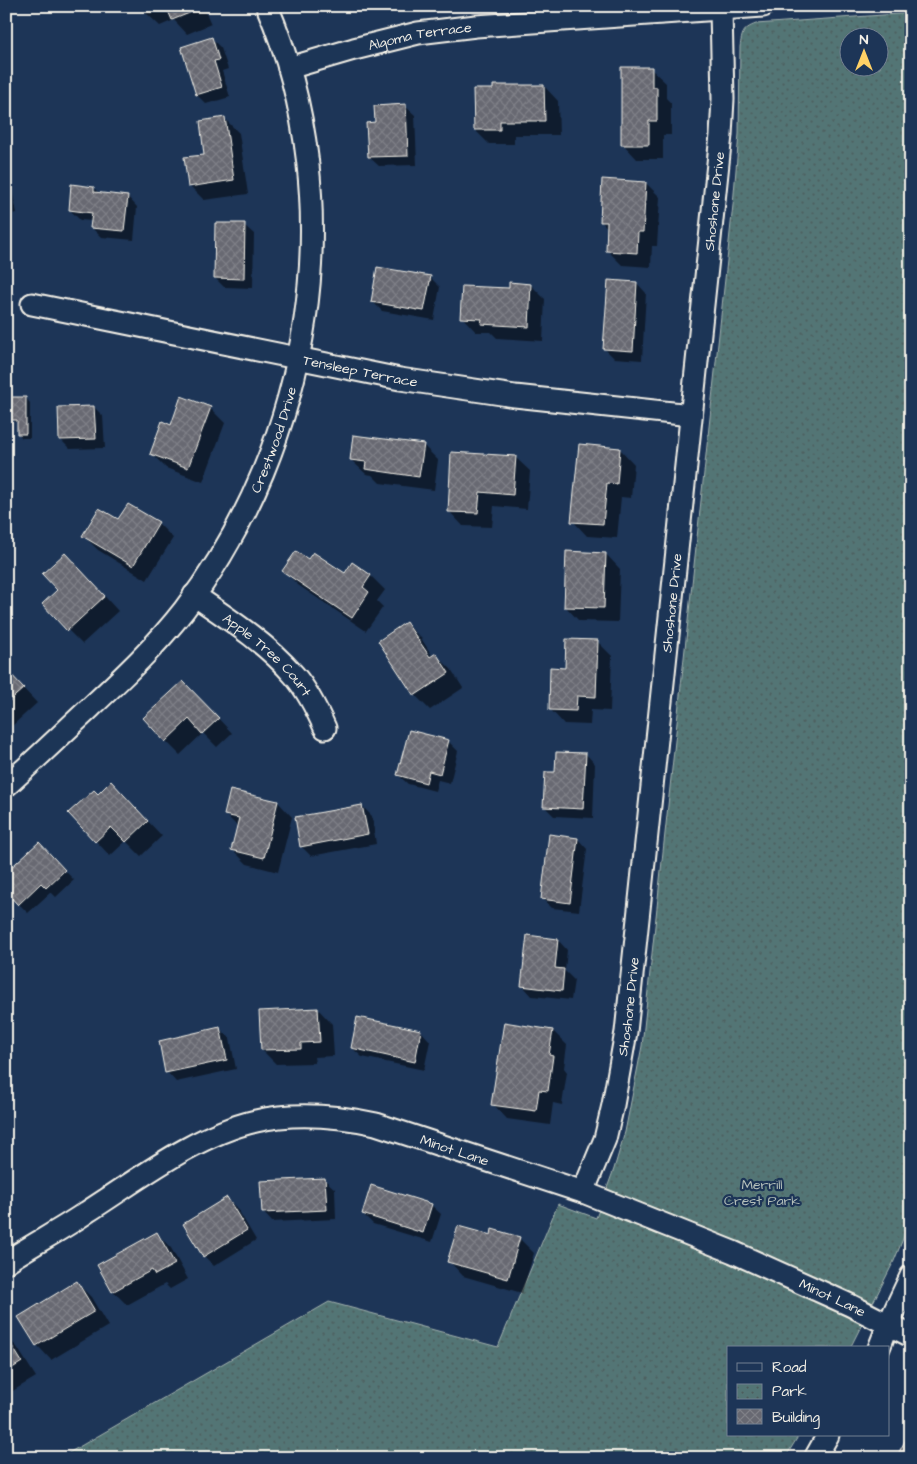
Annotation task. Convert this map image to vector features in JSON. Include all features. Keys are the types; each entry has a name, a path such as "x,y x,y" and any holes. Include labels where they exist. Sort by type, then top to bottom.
{"street":[{"name":"Crestwood Drive","path":"6,786 144,657 183,611 216,565 241,521 266,466 286,407 304,332 311,264 310,198 302,128 290,68 267,6"},
{"name":"Algoma Terrace","path":"290,68 418,33 476,26 763,6"},
{"name":"Shoshone Drive","path":"583,1192 605,1139 626,1032 721,135 723,99 721,10"},
{"name":"Tensleep Terrace","path":"32,304 400,379 505,395 692,415"},
{"name":"Apple Tree Court","path":"194,595 231,620 269,651 294,675 314,704 325,728"},
{"name":"Minot Lane","path":"6,1262 72,1222 157,1166 202,1141 231,1128 272,1118 311,1116 357,1120 376,1124 583,1192 733,1252 850,1305 911,1336"},
{"path":"880,1346 911,1276"},
{"path":"815,1458 827,1436"}],"green space":[{"name":"Merrill Crest Park","path":"911,13 911,1219 894,1261 851,1346 727,1346 727,1436 798,1436 785,1458 60,1458 329,1302 498,1347 558,1204 596,1218 625,1132 642,1046 733,205 739,134 740,47 744,32 756,24"}],"building":[{"path":"166,6 196,6 197,10 172,20"},
{"path":"212,37 219,60 214,61 222,87 196,95 181,47"},
{"path":"621,67 652,67 652,87 657,87 657,121 649,121 649,145 621,145"},
{"path":"493,85 544,85 545,121 500,121 500,130 474,130 473,89 493,89"},
{"path":"406,104 408,156 368,157 366,123 375,122 374,106"},
{"path":"225,117 234,180 188,187 184,157 204,155 200,121"},
{"path":"602,179 646,182 643,232 638,232 637,253 606,251 607,222 600,222"},
{"path":"71,184 94,187 94,192 128,196 124,231 90,228 92,213 69,210"},
{"path":"215,223 245,223 244,279 214,278"},
{"path":"377,267 431,276 424,311 371,302"},
{"path":"608,280 637,282 633,351 603,349"},
{"path":"509,282 531,284 529,327 481,324 482,319 460,318 462,286 509,288"},
{"path":"181,396 211,407 188,468 150,454 162,421 171,425"},
{"path":"11,397 26,397 26,434 17,434 17,420 11,420"},
{"path":"94,406 96,439 59,440 58,407"},
{"path":"353,435 424,444 419,477 365,469 366,462 350,460"},
{"path":"579,444 620,448 617,484 607,483 603,524 571,522"},
{"path":"451,452 516,456 513,495 480,492 478,513 448,512"},
{"path":"128,504 159,522 133,566 82,536 99,508 118,519"},
{"path":"296,551 308,559 313,552 345,573 352,562 371,575 363,587 369,592 352,618 282,571"},
{"path":"566,551 606,553 604,608 564,607"},
{"path":"65,553 105,596 67,631 42,604 57,590 42,574"},
{"path":"406,622 430,657 436,653 449,673 414,696 378,641"},
{"path":"566,639 598,640 596,697 577,696 576,711 549,710 550,667 565,668"},
{"path":"6,669 24,688 6,704"},
{"path":"183,681 219,718 202,734 189,719 165,742 143,718"},
{"path":"409,730 449,740 440,774 429,771 426,783 397,775"},
{"path":"556,752 586,753 583,809 543,807 545,772 555,772"},
{"path":"111,781 148,821 126,842 111,827 95,842 68,813 94,790 98,794"},
{"path":"230,790 278,801 264,858 231,850 239,818 224,815"},
{"path":"362,805 368,834 300,847 295,817"},
{"path":"549,834 578,838 570,903 541,899"},
{"path":"39,842 65,870 46,888 41,883 18,905 6,892 6,872"},
{"path":"527,935 558,939 555,968 564,969 562,991 521,986"},
{"path":"318,1008 320,1042 301,1043 301,1049 261,1050 259,1011"},
{"path":"357,1017 421,1030 415,1062 351,1048"},
{"path":"504,1022 553,1030 549,1055 553,1056 548,1091 539,1090 536,1111 491,1105"},
{"path":"220,1027 227,1060 165,1073 159,1041"},
{"path":"325,1178 327,1210 262,1213 260,1181"},
{"path":"371,1185 432,1204 423,1233 362,1214"},
{"path":"227,1197 247,1230 203,1257 183,1224"},
{"path":"458,1226 491,1235 492,1229 520,1237 508,1279 447,1262"},
{"path":"157,1232 175,1264 155,1275 152,1270 112,1292 97,1265"},
{"path":"77,1281 95,1311 36,1346 18,1317"},
{"path":"6,1336 22,1362 6,1372"},
{"path":"911,1430 911,1458 899,1452"}]}
